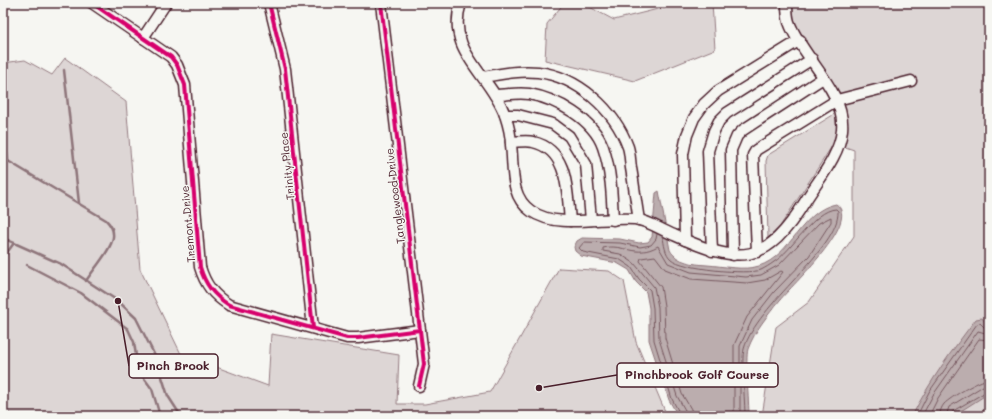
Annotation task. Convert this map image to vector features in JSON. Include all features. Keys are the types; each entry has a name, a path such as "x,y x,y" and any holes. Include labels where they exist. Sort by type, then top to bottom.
{"street":[{"name":"Tremont Drive","path":"92,3 171,57 179,70 185,85 199,257 203,277 208,286 220,299 229,304 347,338 420,330"},
{"path":"143,38 166,3"},
{"name":"Trinity Place","path":"269,3 285,69 313,328"},
{"name":"Tanglewood Drive","path":"381,3 424,364 419,386"},
{"path":"461,3 457,22 461,44 495,95 505,115 511,142 516,191 526,207 546,218 570,221 643,221 712,252 734,255 757,252 769,245 785,232 837,149 842,129 840,110 836,100 789,22 787,3"},
{"path":"685,240 683,154 687,135 694,118 704,104 718,91 800,40"},
{"path":"712,252 708,151 714,131 719,121 727,113 812,59"},
{"path":"483,77 520,71 538,72 557,76 581,88 600,104 617,125 628,148 643,221"},
{"path":"734,255 731,150 733,142 743,130 823,78"},
{"path":"757,252 753,155 756,150 836,100 910,81"},
{"path":"495,95 528,94 552,100 585,120 603,146 611,178 613,220"},
{"path":"505,115 518,115 553,124 569,136 586,164 591,220"},
{"path":"511,142 533,142 544,146 556,155 563,169 570,221"}],"shaded area":[{"path":"564,3 582,3 614,20 682,3 712,3 715,49 635,81 545,60 547,24"},
{"path":"792,3 989,3 989,416 762,416 776,327 809,302 854,236 854,150 834,143 777,231 768,238 766,161 768,155 833,115 843,103 795,26"},
{"path":"65,58 126,102 140,269 181,354 268,386 271,334 399,355 397,404 425,404 490,392 559,268 609,271 624,281 636,342 667,416 13,416 3,409 3,63 25,60 52,75"}],"water":[{"path":"659,191 670,250 677,258 686,262 697,264 740,268 759,266 770,261 780,253 805,224 824,208 836,204 842,212 840,224 833,238 822,253 771,311 751,342 747,354 749,416 678,416 669,400 649,340 649,308 646,292 636,282 629,270 617,263 581,256 575,251 574,247 577,241 582,238 620,239 639,243 648,242 652,237 656,193"},
{"path":"982,318 989,327 989,393 953,416 912,416 926,390 950,354 976,319"}],"waterway":[{"path":"64,70 79,203"},
{"path":"3,126 8,161"},
{"path":"3,158 106,220 110,225 113,234 112,242 86,281"},
{"path":"3,238 61,264 118,301 136,318 156,358 168,396 181,416"},
{"path":"3,258 14,243"},
{"path":"27,265 81,293 128,329 134,342 138,370 152,389 160,416"}],"cycle path":[{"path":"92,3 171,57 177,65 185,85 200,267 204,279 210,289 218,297 229,305 347,338 420,330"},
{"path":"269,3 285,69 313,328"},
{"path":"381,3 424,364 419,386"}],"place":[{"name":"Pinch Brook","path":"118,301"},
{"name":"Pinchbrook Golf Course","path":"539,388"}]}
